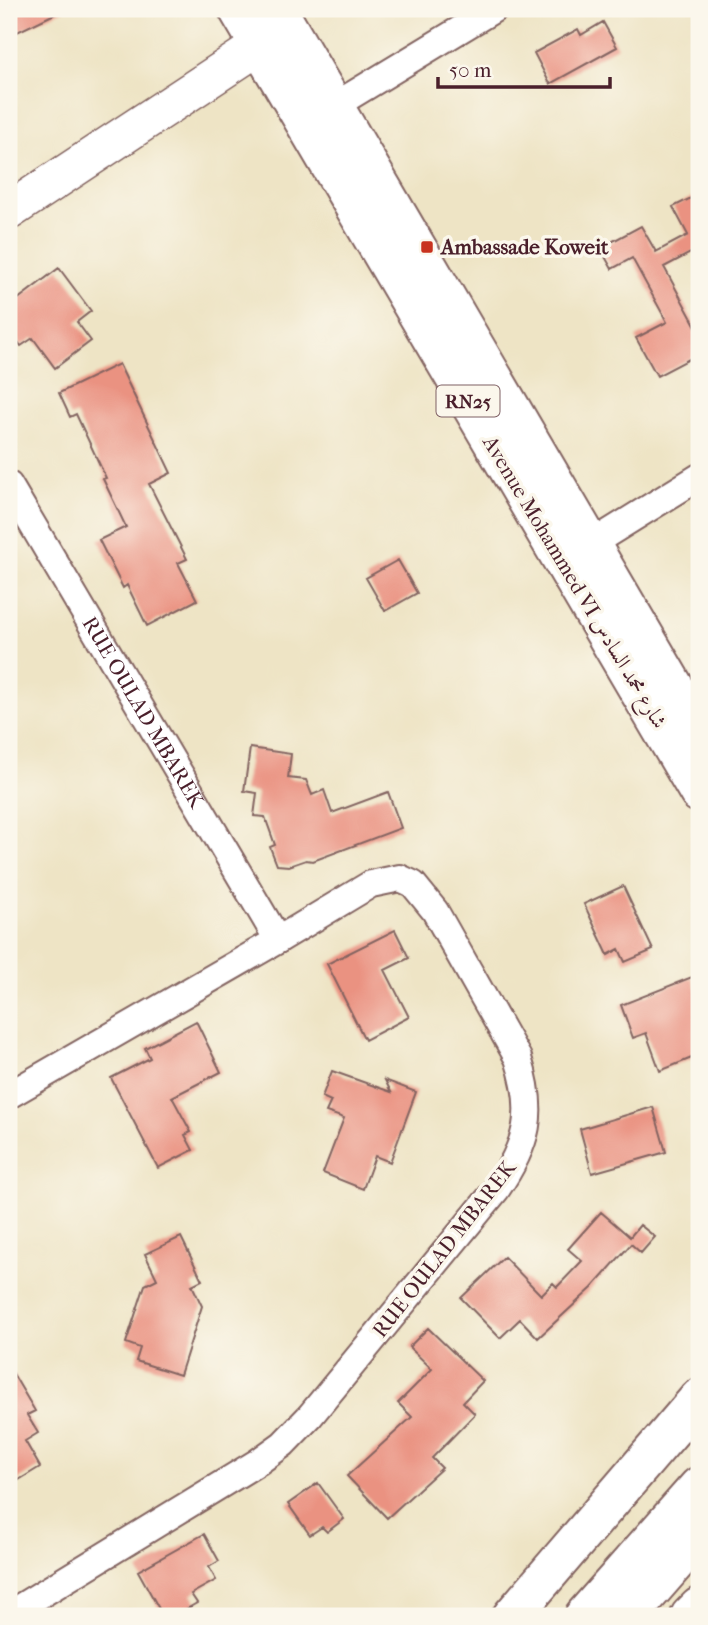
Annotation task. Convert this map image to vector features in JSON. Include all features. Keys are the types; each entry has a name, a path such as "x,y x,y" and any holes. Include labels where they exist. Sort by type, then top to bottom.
{"main road":[{"name":"Avenue Mohammed VI شارع محمد السادس","path":"239,9 275,27 334,106 699,729"},
{"name":"Avenue Mohammed VI شارع محمد السادس","path":"275,27 699,793"},
{"path":"512,1616 699,1398"},
{"path":"584,1616 699,1486"},
{"path":"629,1616 699,1536"},
{"path":"690,1616 699,1606"}],"street":[{"path":"334,106 494,9"},
{"path":"9,211 275,27"},
{"path":"591,544 699,477"},
{"name":"RUE OULAD MBAREK","path":"9,485 278,940"},
{"name":"RUE OULAD MBAREK","path":"9,1096 370,884 400,878 413,884 435,911 518,1058 526,1082 528,1108 525,1138 513,1164 496,1190 310,1416 283,1444 258,1462 9,1614"}],"building":[{"path":"9,9 65,9 9,36"},
{"path":"603,22 617,47 550,84 534,53 578,29 581,35"},
{"path":"699,194 699,256 696,250 664,267 699,332 699,354 657,376 636,338 667,322 632,258 612,269 600,248 641,226 656,252 688,235 673,207"},
{"path":"59,268 91,311 77,322 91,341 55,368 33,338 21,346 9,330 9,306"},
{"path":"119,364 171,473 149,484 187,559 178,563 197,600 147,626 127,585 123,588 99,540 126,527 76,414 70,417 59,393"},
{"path":"398,560 417,593 385,611 366,578"},
{"path":"250,748 291,754 288,778 306,780 312,795 324,790 332,813 388,792 401,828 313,861 306,860 289,866 277,865 270,847 275,845 265,817 254,816 257,793 244,791"},
{"path":"623,886 653,950 625,962 619,949 608,955 584,904"},
{"path":"395,930 409,958 385,970 409,1017 365,1040 327,964"},
{"path":"692,977 699,996 699,1055 660,1071 646,1033 633,1038 621,1005"},
{"path":"196,1021 221,1072 172,1097 191,1132 185,1135 193,1150 158,1168 111,1078 150,1058 145,1048"},
{"path":"332,1071 391,1092 385,1080 416,1092 390,1162 375,1156 363,1189 323,1173 344,1118 326,1112 331,1101 322,1097"},
{"path":"653,1107 666,1152 592,1173 580,1129"},
{"path":"601,1212 630,1237 640,1225 655,1237 641,1253 631,1244 592,1288 538,1338 520,1319 500,1338 461,1298 504,1257 541,1295 553,1283 557,1287 582,1261 568,1249"},
{"path":"181,1237 202,1280 192,1285 202,1306 180,1375 136,1361 140,1348 126,1343 145,1285 157,1279 145,1254"},
{"path":"428,1328 483,1381 463,1402 475,1414 432,1458 442,1468 387,1518 347,1476 412,1417 398,1403 432,1369 409,1347"},
{"path":"9,1367 35,1411 27,1415 38,1433 25,1441 40,1467 9,1486"},
{"path":"318,1483 344,1519 327,1532 322,1527 310,1535 288,1504"},
{"path":"204,1534 219,1561 209,1567 216,1580 191,1594 197,1603 174,1616 163,1616 138,1571"}],"place":[{"name":"Ambassade Koweit","path":"427,247"}]}
